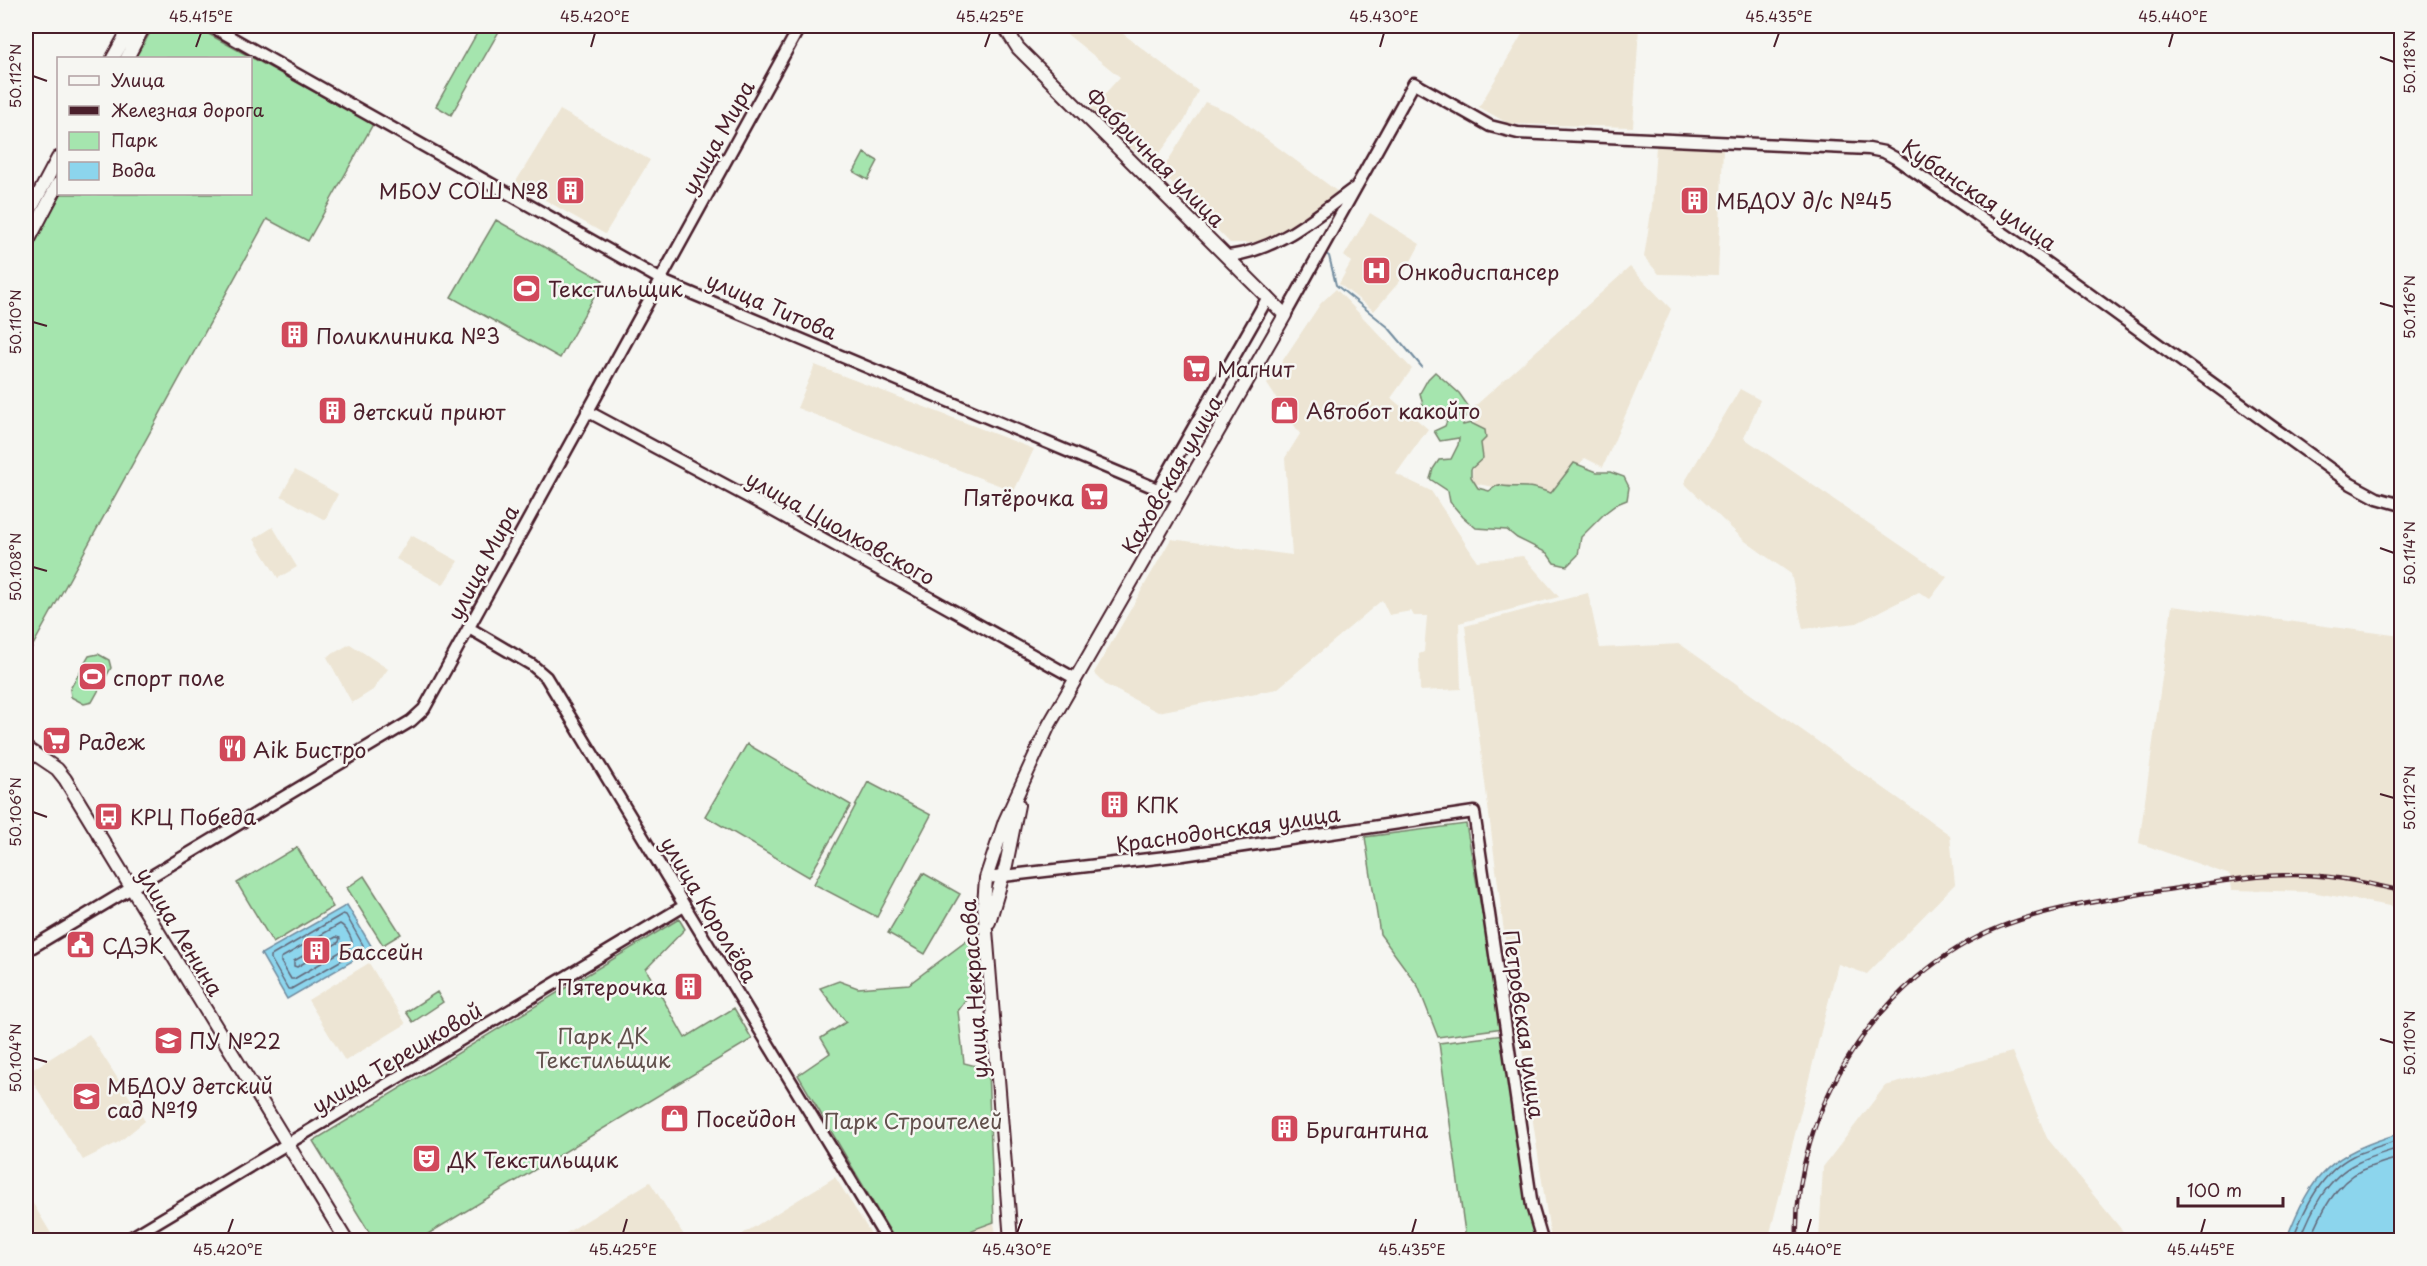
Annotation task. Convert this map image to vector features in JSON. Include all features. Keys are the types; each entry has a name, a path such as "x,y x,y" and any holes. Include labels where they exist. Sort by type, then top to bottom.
{"main road":[{"path":"114,57 131,26"},
{"path":"128,57 144,26"},
{"name":"Фабричная улица","path":"1004,26 1017,48 1229,256 1285,315"},
{"path":"26,218 57,160"},
{"path":"26,245 57,186"},
{"name":"Каховская улица","path":"986,878 1005,821 1049,725 1285,315"},
{"name":"улица Ленина","path":"26,748 57,769 65,778 345,1240"},
{"name":"Каховская улица","path":"986,932 1002,877 1023,782"},
{"name":"улица Некрасова","path":"986,878 984,905 1011,1240"}],"street":[{"name":"улица Титова","path":"211,26 661,279 1179,498"},
{"name":"улица Мира","path":"26,951 281,796 411,721 424,709 800,26"},
{"name":"Кубанская улица","path":"1356,187 1414,83 1490,126 1518,133 1869,149 1884,152 2041,259 2351,483 2377,498 2402,505"},
{"path":"1229,256 1262,249 1287,237 1356,187"},
{"name":"Каховская улица","path":"1285,315 1356,187"},
{"path":"1158,490 1268,297"},
{"name":"улица Циолковского","path":"587,411 759,502 1076,679"},
{"name":"улица Королёва","path":"469,628 532,664 546,677 887,1240"},
{"name":"Краснодонская улица","path":"986,878 1183,855 1474,812"},
{"name":"Петровская улица","path":"1474,812 1532,1206 1542,1240"},
{"name":"улица Терешковой","path":"128,1240 684,906"}],"shaded area":[{"path":"1057,26 1113,26 1198,91 1185,120 1150,166 1091,109 1120,77"},
{"path":"1527,26 1639,26 1633,127 1509,124 1479,107"},
{"path":"1205,102 1233,114 1338,192 1299,222 1268,239 1250,243 1230,243 1161,172"},
{"path":"560,110 650,160 605,234 515,183"},
{"path":"1656,146 1723,149 1718,275 1659,274 1644,257 1652,206"},
{"name":"Онкодиспансер","path":"1370,213 1420,244 1401,280 1374,311 1339,284 1351,262 1344,256"},
{"path":"1630,267 1671,309 1603,467 1585,458 1550,497 1472,483 1475,406"},
{"path":"1336,289 1412,369 1391,398 1428,429 1396,474 1431,491 1477,561 1523,556 1559,597 1459,623 1461,689 1420,691 1419,654 1424,652 1427,616 1414,616 1411,611 1389,615 1382,600 1277,689 1158,712 1106,685 1094,673 1171,539 1292,555 1285,458 1300,434 1267,384 1321,303"},
{"path":"815,365 1034,449 1014,491 797,408"},
{"path":"1740,389 1760,400 1744,438 1947,577 1930,599 1919,592 1857,623 1803,629 1791,574 1745,541 1684,483"},
{"path":"295,470 338,494 325,520 281,496"},
{"path":"273,527 297,567 278,578 254,539"},
{"path":"411,535 458,561 443,585 396,559"},
{"path":"1588,593 1600,648 1680,644 1950,835 1955,884 1867,974 1838,964 1770,1233 1722,1240 1551,1240 1504,932 1465,626"},
{"path":"2172,606 2401,636 2401,908 2311,892 2232,890 2230,875 2139,843"},
{"path":"350,644 388,669 373,690 352,703 327,657"},
{"path":"369,963 406,1024 345,1061 308,1000"},
{"name":"МБДОУ детский сад №19","path":"89,1034 145,1121 119,1142 83,1160 27,1073"},
{"path":"2012,1052 2047,1138 2130,1240 1819,1240 1823,1167 1885,1086"},
{"path":"835,1177 875,1240 733,1240"},
{"path":"650,1182 687,1240 559,1240 558,1238"},
{"path":"26,1192 55,1240 26,1240"},
{"path":"994,1223 997,1240 967,1240 973,1231"}],"green space":[{"path":"154,26 194,26 251,57 136,57"},
{"path":"481,26 502,26 451,115 436,106"},
{"path":"252,58 373,124 308,241 267,219 26,658 26,258 60,195 252,195"},
{"path":"864,153 878,161 868,180 854,172"},
{"name":"Текстильщик","path":"496,220 603,280 560,358 451,297"},
{"path":"1435,372 1459,393 1471,410 1469,415 1463,418 1463,425 1471,423 1485,430 1486,438 1481,443 1483,458 1471,469 1471,477 1478,488 1489,491 1498,485 1530,487 1551,493 1574,463 1597,472 1610,472 1624,477 1629,487 1627,500 1605,513 1581,537 1578,555 1567,566 1554,563 1547,553 1517,538 1507,530 1476,528 1450,502 1448,491 1430,479 1439,460 1451,459 1459,438 1440,441 1434,431 1445,426 1447,421 1424,409 1420,393"},
{"name":"спорт поле","path":"98,654 109,660 111,668 92,702 84,704 71,697 70,689 89,656"},
{"path":"747,744 851,805 809,877 705,816"},
{"path":"868,782 931,815 877,917 814,884"},
{"path":"1466,824 1503,1028 1438,1037 1418,986 1380,934 1365,837"},
{"path":"297,847 333,907 273,943 237,883"},
{"path":"923,873 960,894 925,954 888,933"},
{"path":"364,876 401,934 383,945 347,888"},
{"name":"Парк ДК Текстильщик","path":"679,919 685,929 646,969 685,1038 734,1008 752,1039 418,1240 374,1240 313,1141"},
{"name":"Парк Строителей","path":"972,937 974,989 958,1011 964,1063 988,1069 994,1222 972,1230 965,1240 895,1240 798,1075 830,1053 821,1038 846,1022 820,988 839,981 858,988 909,984"},
{"path":"437,992 443,1002 413,1022 406,1012"},
{"path":"1504,1035 1537,1240 1466,1240 1439,1043"}],"water":[{"path":"347,905 373,949 287,999 261,954"},
{"path":"2401,1133 2401,1240 2286,1240 2305,1198 2327,1169 2357,1149"}],"waterway":[{"path":"1326,254 1329,256 1336,285 1388,327 1422,367"}],"railway":[{"path":"1797,1240 1799,1191 1810,1143 1827,1097 1851,1053 1881,1013 1917,978 1956,949 2000,927 2058,909 2243,878 2277,875 2321,876 2402,891"}],"place":[{"name":"МБОУ СОШ №8","path":"570,190"},
{"name":"МБДОУ д/с №45","path":"1695,200"},
{"name":"Онкодиспансер","path":"1376,271"},
{"name":"Текстильщик","path":"527,288"},
{"name":"Поликлиника №3","path":"295,335"},
{"name":"Магнит","path":"1196,368"},
{"name":"Автобот какойто","path":"1285,410"},
{"name":"детский приют","path":"332,411"},
{"name":"Пятёрочка","path":"1095,497"},
{"name":"спорт поле","path":"92,677"},
{"name":"Радеж","path":"57,741"},
{"name":"Aik Бистро","path":"232,749"},
{"name":"КПК","path":"1115,804"},
{"name":"КРЦ Победа","path":"109,816"},
{"name":"СДЭК","path":"81,945"},
{"name":"Бассейн","path":"317,951"},
{"name":"Пятерочка","path":"688,986"},
{"name":"ПУ №22","path":"168,1040"},
{"name":"МБДОУ детский сад №19","path":"86,1097"},
{"name":"Посейдон","path":"675,1118"},
{"name":"Бригантина","path":"1285,1129"},
{"name":"ДК Текстильщик","path":"427,1159"}]}
